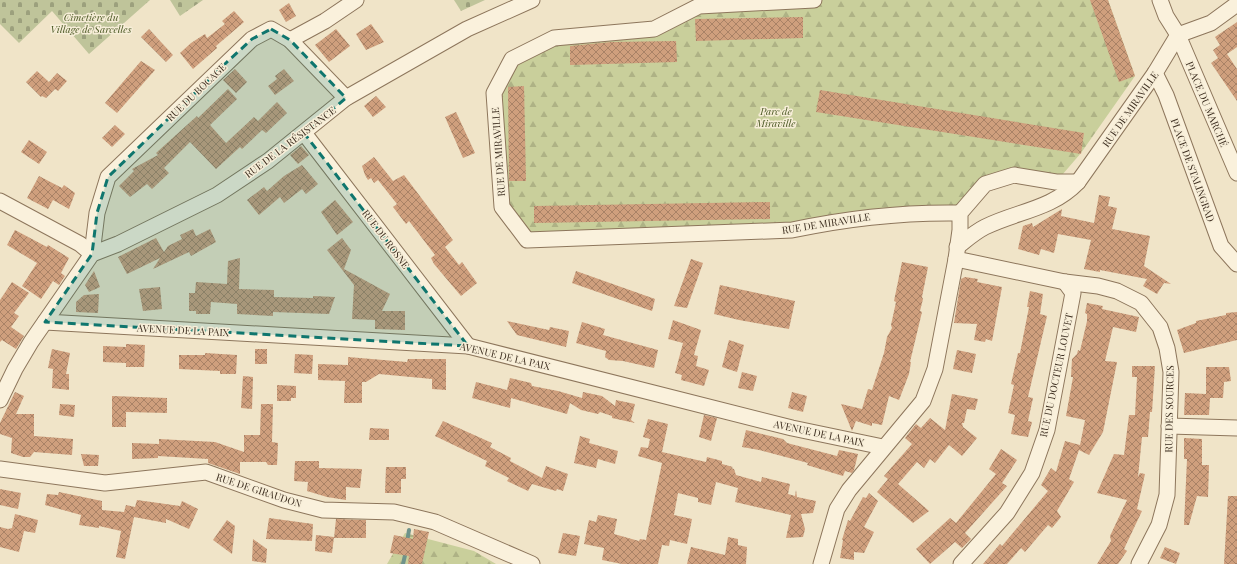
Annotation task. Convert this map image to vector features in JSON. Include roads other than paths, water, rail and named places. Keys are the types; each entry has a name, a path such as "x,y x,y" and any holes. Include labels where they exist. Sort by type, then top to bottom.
{"street":[{"path":"290,40 325,21 356,0"},
{"name":"RUE DE LA RÉSISTANCE","path":"92,254 118,244 217,195 268,161 346,98 467,29 532,0"},
{"name":"RUE DE MIRAVILLE","path":"814,0 700,6 654,29 554,38 512,59 494,93 502,207 527,240 792,230 828,222 890,214 960,213"},
{"name":"PLACE DU MARCHÉ","path":"1160,0 1166,16 1178,35 1237,173"},
{"path":"1178,35 1211,23 1237,4"},
{"name":"RUE DU BOCAGE","path":"92,254 97,213 108,177 227,62 252,40 271,28 290,40 346,98"},
{"name":"RUE DE MIRAVILLE","path":"956,253 985,228 1054,201 1067,194 1078,182 1155,73 1178,35"},
{"name":"PLACE DE STALINGRAD","path":"1155,73 1166,95 1221,246 1237,264"},
{"name":"RUE DU ROSNE","path":"304,133 468,346"},
{"path":"821,564 837,508 849,490 923,401 934,368 960,230 960,213 985,184 1014,175 1056,182 1078,182"},
{"path":"0,202 80,244 92,254 45,322 15,369 0,400"},
{"name":"RUE DES SOURCES","path":"956,253 1065,282 1098,286 1117,291 1141,303 1160,327 1167,348 1171,372 1167,495 1159,525 1139,564"},
{"name":"RUE DU DOCTEUR LOUVET","path":"961,564 1007,513 1032,473 1047,430 1073,293 1065,282"},
{"name":"AVENUE DE LA PAIX","path":"45,322 468,346 792,428 884,447"},
{"path":"1169,426 1237,428"},
{"name":"RUE DE GIRAUDON","path":"0,469 105,483 206,472 284,500 323,510 394,512 449,526 518,559 532,564"}],"waterway":[{"path":"407,542 409,530"},
{"path":"403,564 406,551"}],"park label":[{"name":"Cimetière du Village de Sarcelles","path":"91,22"},
{"name":"Parc de Miraville","path":"776,116"}]}
